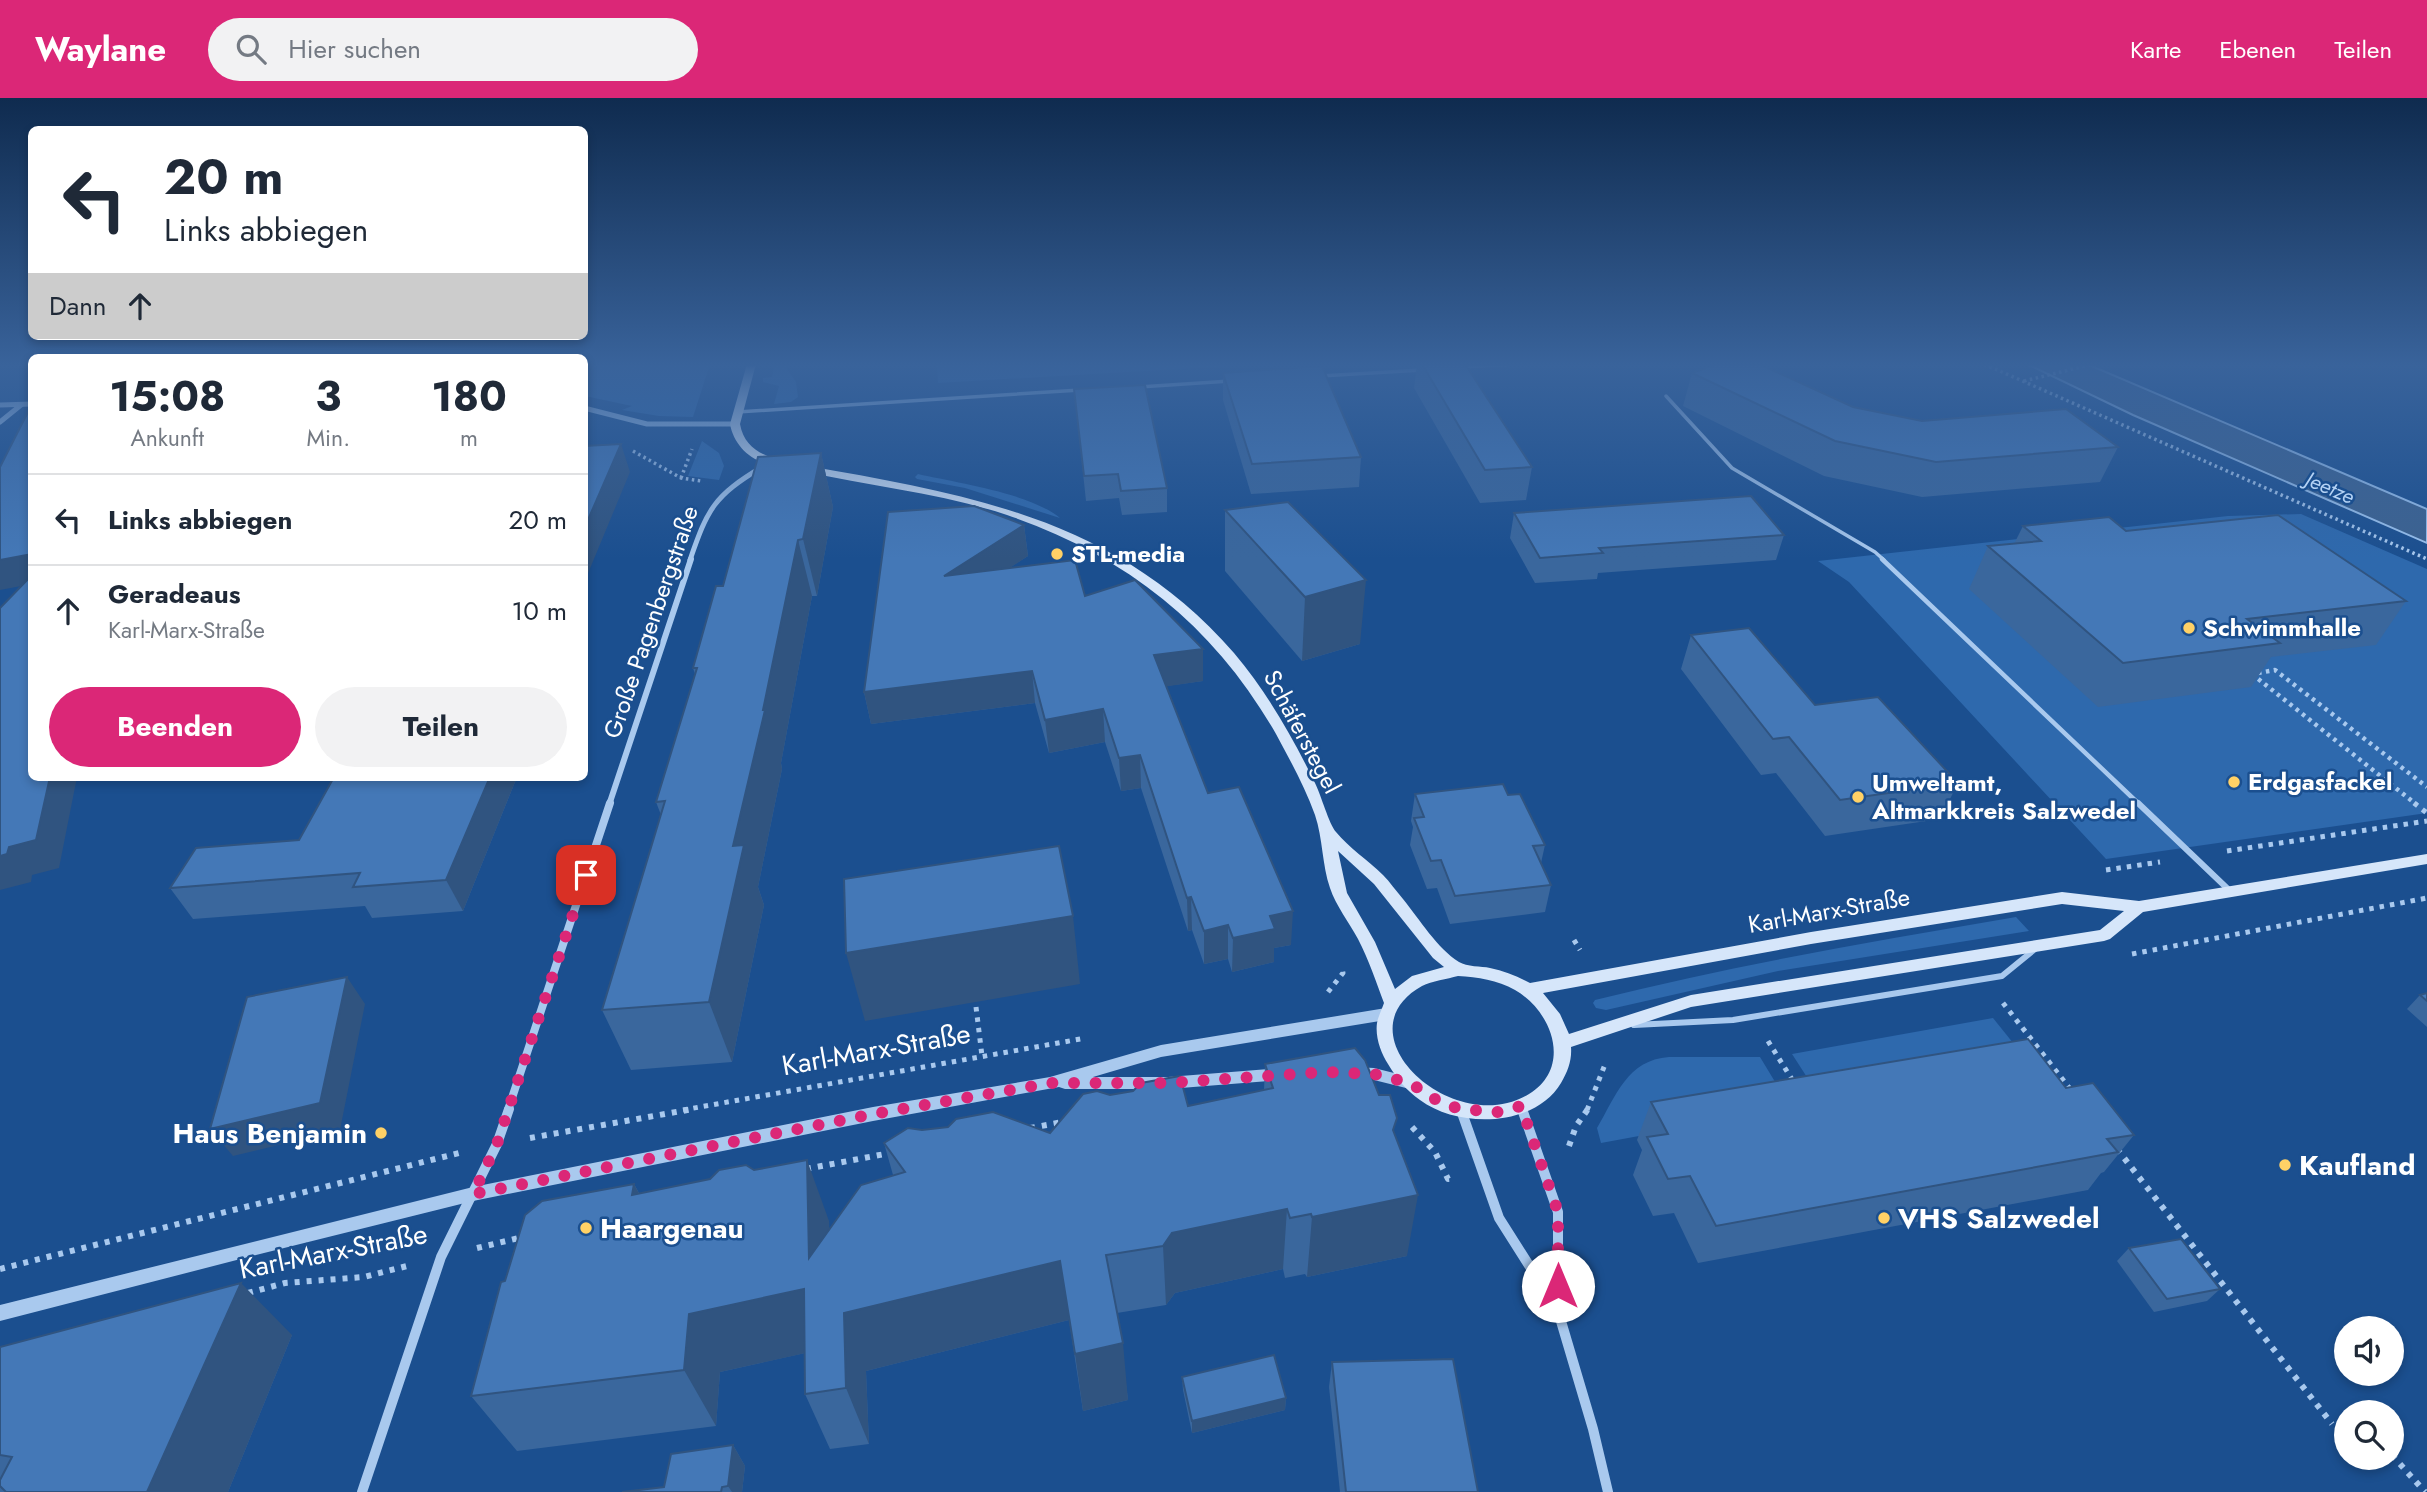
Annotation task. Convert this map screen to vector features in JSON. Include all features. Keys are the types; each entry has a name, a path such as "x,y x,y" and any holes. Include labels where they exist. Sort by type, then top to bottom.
{"main road":[{"name":"Schäferstegel","path":"736,429 743,446 771,461 981,503 1060,531 1124,564 1195,616 1248,676 1294,754 1328,833 1338,890 1365,936 1389,1008"},
{"name":"Schäferstegel","path":"1328,833 1379,880 1439,954 1458,970"},
{"name":"Karl-Marx-Straße","path":"1527,990 1811,938 2062,898 2139,907 2427,859"},
{"name":"Karl-Marx-Straße","path":"1564,1042 1691,1001 2104,935 2139,907"},
{"path":"1458,970 1494,974 1527,990 1541,1001 1553,1018 1564,1042 1563,1061 1558,1076 1535,1100 1499,1112 1460,1109 1433,1099 1410,1083 1389,1056 1384,1027 1389,1008 1400,992 1425,976 1458,970"}],"street":[{"name":"Große Pagenbergstraße","path":"362,1492 441,1257 497,1144 705,516 733,487 771,461"},
{"name":"Karl-Marx-Straße","path":"0,1314 473,1194 873,1114 1051,1083 1161,1051 1389,1008"},
{"name":"Karl-Marx-Straße","path":"1051,1083 1168,1083 1298,1073"},
{"path":"1336,1073 1374,1074 1410,1083"},
{"path":"1521,1106 1558,1212 1558,1311"},
{"path":"1460,1109 1499,1218 1558,1311 1593,1429 1608,1492"}],"lane":[{"path":"1696,429 1732,468 1875,552 2230,891"},
{"path":"1614,1026 1733,1020 2002,975 2041,944"}],"path":[{"path":"2133,429 2427,559"},
{"path":"627,448 681,478 696,439"},
{"path":"2243,674 2275,670 2427,788"},
{"path":"2251,674 2427,813"},
{"path":"1319,995 1328,992 1343,973 1342,962"},
{"path":"2000,999 2077,1097"},
{"path":"976,1007 982,1056"},
{"name":"Karl-Marx-Straße","path":"0,1269 497,1144 1088,1037"},
{"path":"1768,1040 1796,1087"},
{"path":"1406,1119 1434,1152 1448,1179 1460,1178"},
{"path":"1019,1130 1071,1121"},
{"path":"2111,1141 2332,1424"},
{"path":"797,1171 902,1150"},
{"name":"Karl-Marx-Straße","path":"233,1297 285,1283 364,1277 526,1236"},
{"path":"2404,1468 2426,1492"}],"shaded area":[{"path":"702,441 719,453 724,466 719,480 688,476"},
{"path":"918,474 1012,495 1047,509 1060,518 965,488 917,479 915,477"},
{"path":"2301,514 2427,569 2427,813 2106,859 1849,582 1818,561 2228,516"},
{"path":"2016,917 2029,931 1778,971 1606,1010 1596,1008 1593,1003 1595,1000 1647,987 1752,965"},
{"path":"1993,1018 2071,1115 1823,1102 1792,1054"},
{"path":"1669,1057 1760,1057 1791,1108 1601,1143 1597,1128 1624,1082 1643,1065"}],"water":[{"name":"Jeetze","path":"2165,429 2240,429 2427,509 2427,543"}],"building":[{"path":"19,429 28,429 28,555 0,560 0,467"},
{"path":"1079,429 1154,429 1167,488 1121,491 1118,474 1084,476"},
{"path":"1241,429 1349,429 1361,457 1252,464"},
{"path":"1461,429 1507,429 1532,467 1485,470"},
{"path":"1810,429 2093,429 2118,447 1936,462 1835,441"},
{"path":"621,444 588,520 588,446"},
{"path":"821,453 803,539 798,540 765,710 733,846 744,845 709,1002 602,1010 665,801 656,802 697,668 693,668 716,586 723,586 758,457"},
{"path":"1751,496 1784,535 1599,548 1603,553 1540,558 1514,513"},
{"path":"1288,502 1366,580 1305,597 1225,510"},
{"path":"974,506 1024,525 944,576 1075,560 1085,596 1135,580 1203,649 1154,655 1208,793 1239,787 1293,911 1270,916 1275,929 1233,938 1228,925 1204,931 1191,897 1187,898 1140,755 1119,758 1103,709 1045,720 1032,671 864,692 888,512"},
{"path":"2278,515 2406,601 2247,619 2280,643 2123,663 1988,546 2041,541 2023,526 2109,517 2126,531"},
{"path":"28,579 28,781 49,781 36,840 9,847 7,854 0,856 0,608"},
{"path":"1749,628 1815,705 1878,697 1958,783 1840,800 1789,737 1773,739 1691,635"},
{"path":"332,781 488,781 446,880 353,887 360,873 170,888 196,848 299,840"},
{"path":"1503,784 1508,795 1520,794 1545,845 1533,846 1551,885 1455,896 1441,860 1431,861 1414,818 1424,817 1415,794"},
{"path":"1059,846 1073,916 846,953 844,879"},
{"path":"347,977 320,1103 210,1129 247,997"},
{"name":"VHS Salzwedel","path":"2028,1039 2066,1088 2093,1083 2134,1135 2107,1139 2118,1152 1716,1226 1690,1176 1668,1179 1647,1137 1668,1134 1651,1102"},
{"path":"1355,1048 1365,1060 1379,1095 1390,1095 1397,1118 1393,1130 1418,1195 1312,1217 1311,1214 1290,1218 1287,1209 1172,1233 1163,1246 1106,1255 1123,1343 1075,1354 1060,1261 844,1313 846,1388 805,1394 804,1289 689,1314 684,1370 471,1396 501,1282 505,1281 525,1215 542,1201 634,1184 632,1195 710,1179 719,1170 746,1165 754,1170 807,1160 809,1258 861,1185 905,1172 884,1143 908,1128 922,1130 948,1127 956,1119 993,1112 1050,1133 1083,1094 1097,1091 1110,1095 1133,1091 1141,1083 1180,1076 1188,1106 1273,1088 1265,1064"},
{"path":"2181,1239 2220,1289 2167,1299 2129,1248"},
{"path":"241,1283 147,1492 6,1492 0,1486 0,1480 12,1457 0,1455 0,1347"},
{"path":"1274,1355 1286,1398 1192,1421 1182,1377"},
{"path":"1453,1359 1478,1492 1346,1492 1332,1362"},
{"path":"733,1445 728,1486 722,1487 721,1492 622,1492 664,1487 671,1454"}],"place":[{"name":"STL-media","path":"1057,554"},
{"name":"Schwimmhalle","path":"2189,628"},
{"name":"Erdgasfackel","path":"2234,782"},
{"name":"Umweltamt, Altmarkkreis Salzwedel","path":"1858,797"},
{"name":"Haus Benjamin","path":"381,1133"},
{"name":"Kaufland","path":"2285,1165"},
{"name":"VHS Salzwedel","path":"1884,1218"},
{"name":"Haargenau","path":"586,1228"}],"route":[{"path":"586,875 497,1144 473,1194 873,1114 1051,1083 1168,1083 1324,1072 1374,1074 1410,1083 1441,1103 1460,1109 1499,1112 1521,1106 1558,1212 1558,1286"}]}
